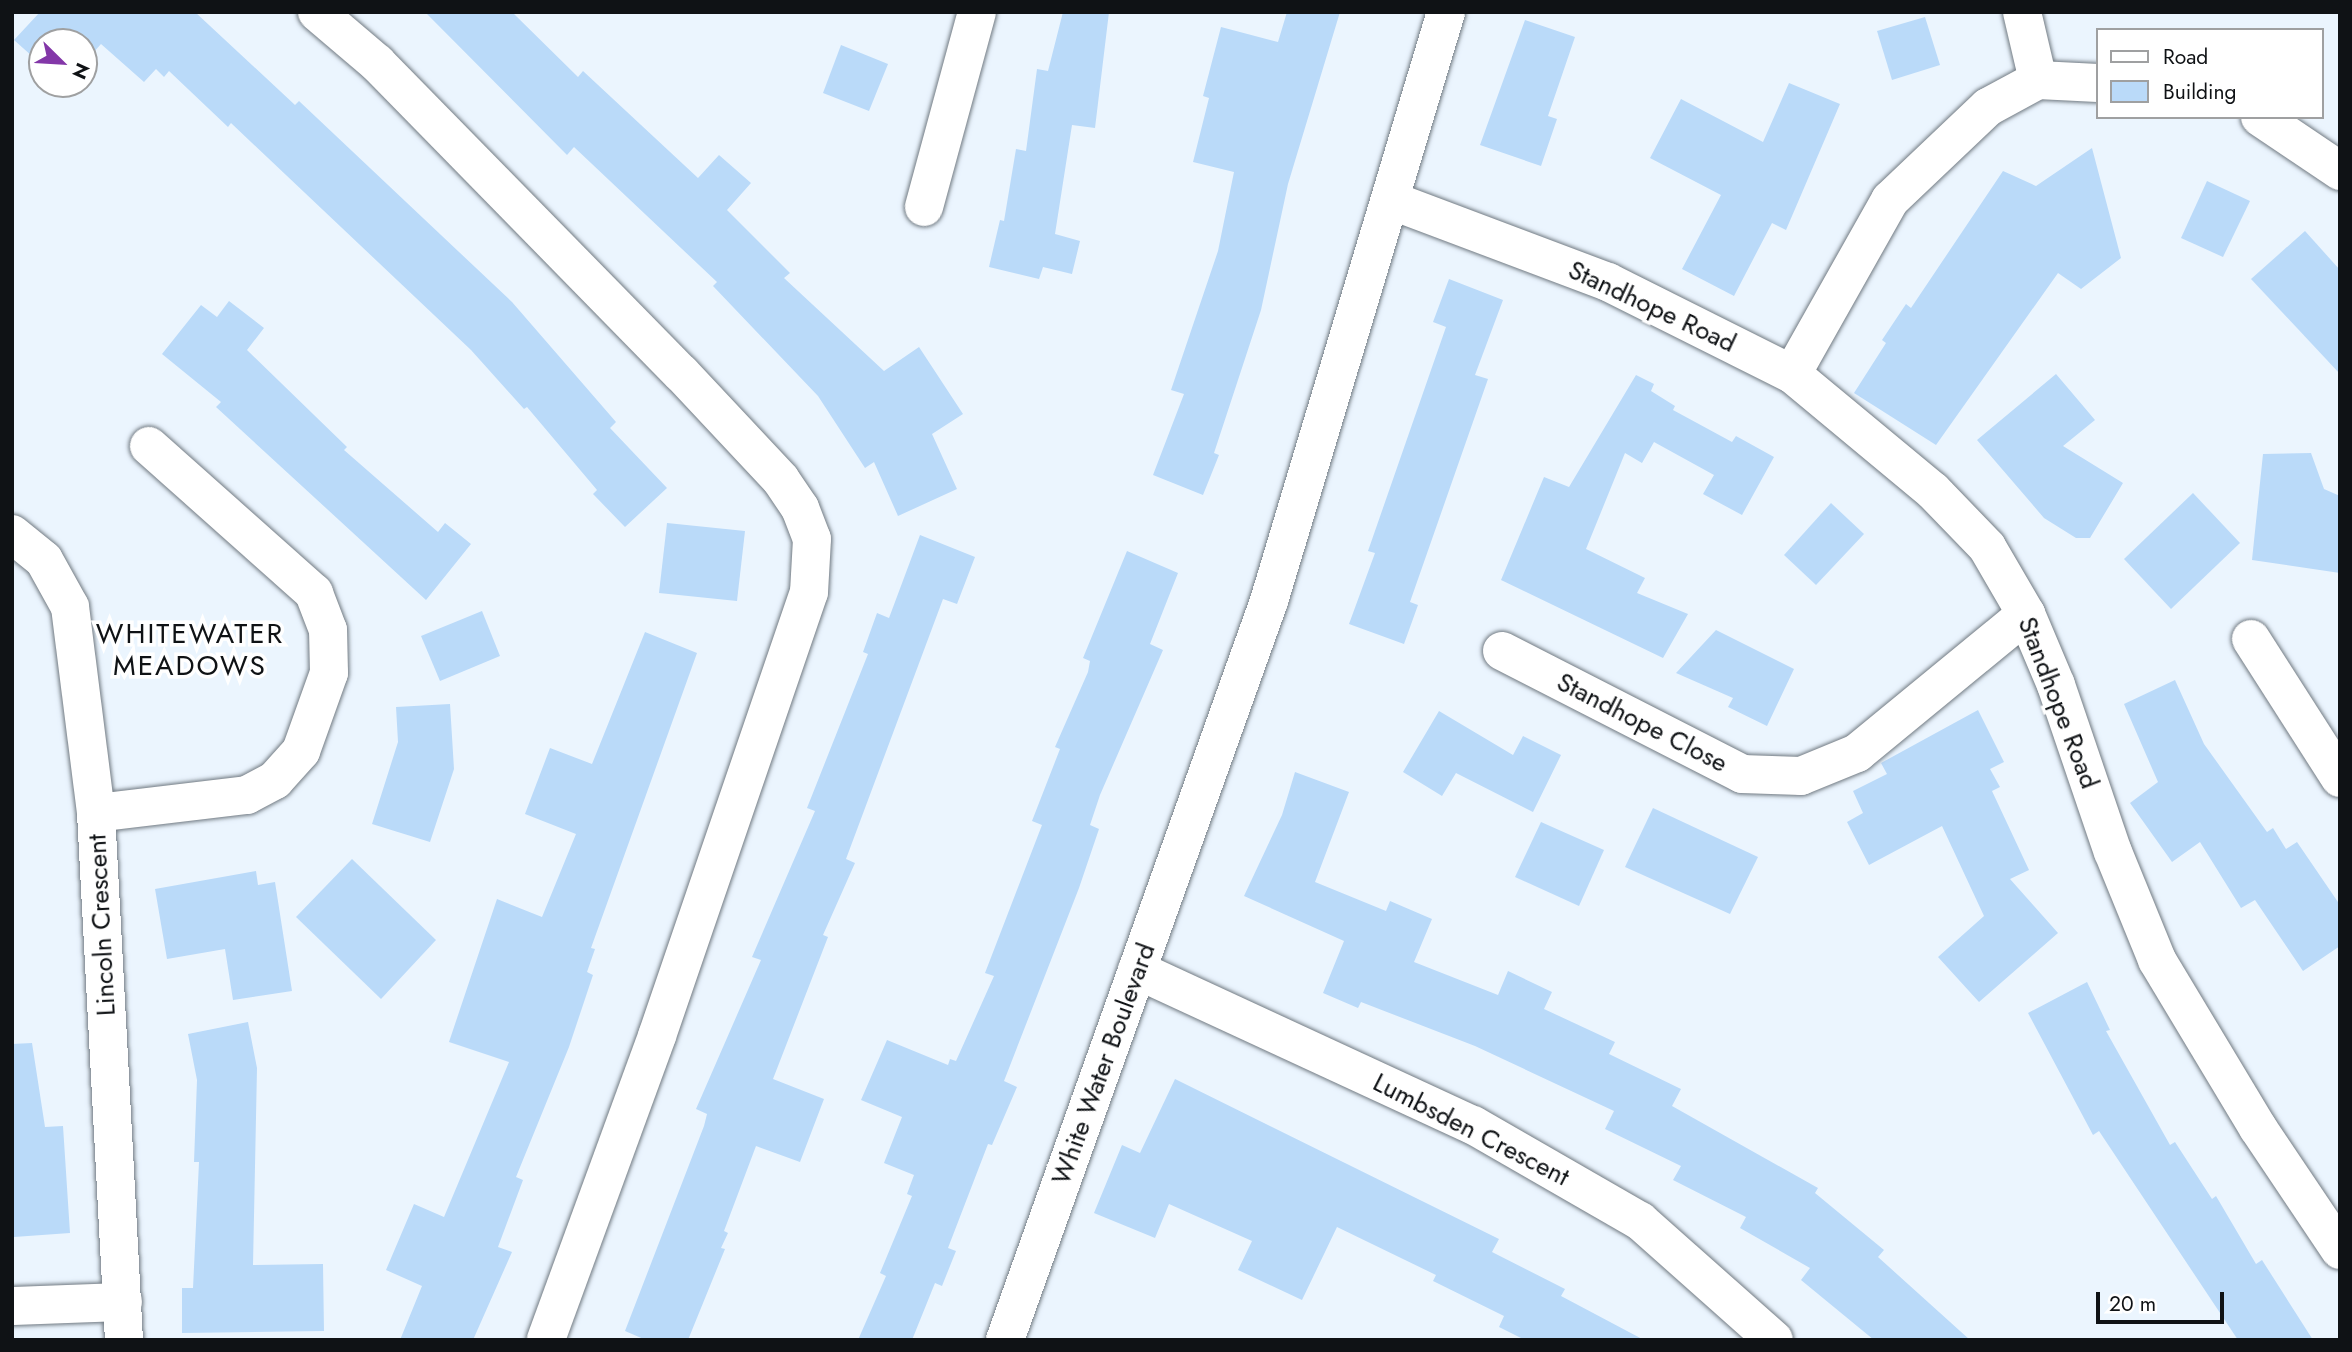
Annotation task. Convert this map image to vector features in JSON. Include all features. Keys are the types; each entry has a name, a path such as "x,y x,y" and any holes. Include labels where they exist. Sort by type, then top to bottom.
{"street":[{"path":"317,12 377,63 781,480 800,508 812,539 809,592 657,1036 546,1340"},
{"path":"925,207 977,12"},
{"name":"White Water Boulevard","path":"1005,1340 1269,601 1446,12"},
{"path":"2022,12 2038,80"},
{"path":"1792,374 1890,200 1988,107 2038,80 2096,83"},
{"path":"2263,119 2340,171"},
{"name":"Standhope Road","path":"1391,200 1608,282 1792,374 1933,491 1978,538 2026,614 2056,685 2113,852 2157,960 2258,1128 2340,1250"},
{"path":"96,813 247,794 275,779 301,751 328,673 328,630 314,593 149,446"},
{"name":"Lincoln Crescent","path":"12,534 44,560 70,607 96,813 124,1340"},
{"name":"Standhope Close","path":"1502,651 1742,774 1801,776 1857,752 2026,614"},
{"path":"2251,639 2340,778"},
{"name":"Lumbsden Crescent","path":"1137,970 1474,1125 1640,1221 1774,1340"},
{"path":"12,1306 122,1302"}],"building":[{"path":"40,12 195,12 295,105 299,101 512,302 616,422 610,428 667,488 625,527 593,494 597,490 527,407 524,409 471,350 231,123 228,127 169,71 164,77 156,69 144,82 101,44 98,47 98,28 28,28 28,52 14,40"},
{"path":"425,12 512,12 578,77 583,71 698,178 719,155 751,183 727,210 790,273 784,278 884,371 919,347 963,414 932,434 957,489 898,516 874,462 865,468 818,396 713,286 717,282 574,147 567,155"},
{"path":"1063,12 1109,12 1095,128 1072,125 1055,234 1080,241 1072,274 1043,267 1039,279 989,267 1000,220 1004,221 1016,149 1026,151 1037,69 1048,71"},
{"path":"1287,12 1340,12 1288,184 1261,310 1214,453 1219,455 1203,495 1153,475 1184,394 1171,390 1218,251 1234,172 1193,162 1209,98 1203,96 1221,27 1278,42"},
{"path":"1925,17 1940,65 1892,80 1877,31"},
{"path":"1525,20 1575,37 1548,116 1557,119 1541,166 1480,145"},
{"path":"841,45 888,64 869,111 823,93"},
{"path":"1789,83 1840,104 1786,230 1772,223 1734,296 1682,269 1721,195 1650,158 1681,99 1763,142"},
{"path":"2092,148 2121,258 2081,289 2058,273 1936,445 1854,393 1886,343 1882,340 1906,304 1911,308 2003,171 2036,186"},
{"path":"2207,181 2250,201 2223,257 2181,238"},
{"path":"2305,231 2340,270 2340,374 2251,279"},
{"path":"1449,279 1503,300 1475,375 1488,379 1410,602 1418,605 1404,644 1349,624 1375,553 1368,551 1446,327 1433,322"},
{"path":"229,301 264,328 247,350 347,447 344,450 438,532 445,523 471,544 426,600 216,407 221,402 162,354 201,305 217,317"},
{"path":"2056,374 2095,420 2063,446 2123,483 2090,538 2076,538 2044,518 1977,440"},
{"path":"1636,375 1654,384 1651,391 1675,406 1673,410 1732,442 1736,436 1774,457 1742,515 1703,494 1714,475 1654,442 1642,463 1625,453 1586,549 1645,578 1637,593 1688,614 1663,658 1501,580 1544,477 1569,487"},
{"path":"2311,453 2324,489 2340,496 2340,573 2252,560 2263,454"},
{"path":"2193,493 2240,543 2171,609 2124,559"},
{"path":"1831,503 1864,534 1816,585 1784,555"},
{"path":"667,523 745,531 737,601 659,593"},
{"path":"920,535 975,557 957,604 943,599 846,859 855,863 823,935 828,937 773,1079 824,1099 800,1162 756,1146 724,1231 728,1233 721,1248 725,1249 688,1340 646,1340 625,1331 704,1126 707,1114 696,1109 761,960 752,957 815,811 807,808 868,654 863,652 877,613 889,618"},
{"path":"1127,551 1178,573 1150,644 1163,650 1100,795 1090,825 1099,829 1004,1081 1017,1087 992,1145 988,1144 948,1248 956,1251 942,1286 935,1283 912,1340 858,1340 886,1276 880,1273 912,1196 907,1194 914,1175 884,1163 902,1117 861,1100 887,1040 948,1065 950,1059 956,1061 994,976 985,973 1042,825 1032,821 1060,749 1055,747 1088,672 1090,661 1083,658"},
{"path":"482,611 500,656 440,681 421,636"},
{"path":"1716,630 1794,669 1767,726 1728,707 1733,698 1676,673"},
{"path":"645,632 697,653 591,948 595,949 587,972 593,975 569,1047 516,1177 523,1180 498,1247 512,1252 473,1340 400,1340 422,1286 386,1270 414,1204 444,1217 509,1062 449,1042 497,899 542,917 576,834 525,814 550,748 592,764"},
{"path":"2175,680 2204,744 2267,832 2273,828 2286,849 2297,842 2340,905 2340,946 2303,971 2255,900 2241,908 2200,842 2172,862 2130,803 2158,782 2124,704"},
{"path":"450,704 454,769 430,842 372,824 398,742 396,707"},
{"path":"1978,710 2004,762 1990,769 2000,787 1992,791 2029,870 2010,879 2058,933 1979,1002 1938,957 1984,916 1942,826 1869,865 1847,822 1863,813 1853,791 1887,774 1881,763"},
{"path":"1439,711 1513,755 1523,736 1561,755 1533,812 1456,773 1442,796 1403,772"},
{"path":"1295,772 1349,792 1315,882 1386,911 1390,901 1432,919 1414,962 1498,995 1508,971 1552,992 1544,1009 1615,1042 1609,1054 1681,1089 1672,1106 1818,1188 1815,1193 1884,1250 1878,1257 1970,1340 1874,1340 1801,1280 1810,1268 1740,1228 1746,1217 1673,1180 1681,1166 1605,1129 1614,1111 1475,1046 1361,1002 1358,1008 1323,993 1344,941 1244,896 1282,815"},
{"path":"1653,808 1758,857 1730,914 1625,867"},
{"path":"1541,822 1604,850 1579,906 1515,877"},
{"path":"352,859 436,940 381,999 296,917"},
{"path":"256,871 258,885 275,882 292,991 233,1000 225,949 167,959 155,889"},
{"path":"2087,982 2110,1030 2106,1031 2170,1145 2175,1142 2212,1199 2216,1196 2256,1264 2262,1260 2313,1340 2238,1340 2099,1131 2093,1135 2028,1013"},
{"path":"248,1022 257,1068 253,1265 323,1264 324,1331 182,1333 182,1288 193,1288 199,1162 194,1162 197,1080 188,1034"},
{"path":"32,1043 45,1127 63,1126 70,1233 14,1237 12,1044"},
{"path":"1175,1079 1499,1239 1492,1252 1565,1289 1561,1296 1644,1340 1525,1340 1499,1327 1504,1316 1433,1281 1436,1275 1337,1227 1302,1300 1238,1270 1252,1241 1169,1204 1155,1238 1094,1213 1122,1145 1140,1153"}],"district":[{"name":"WHITEWATER MEADOWS","path":"190,650"}]}
